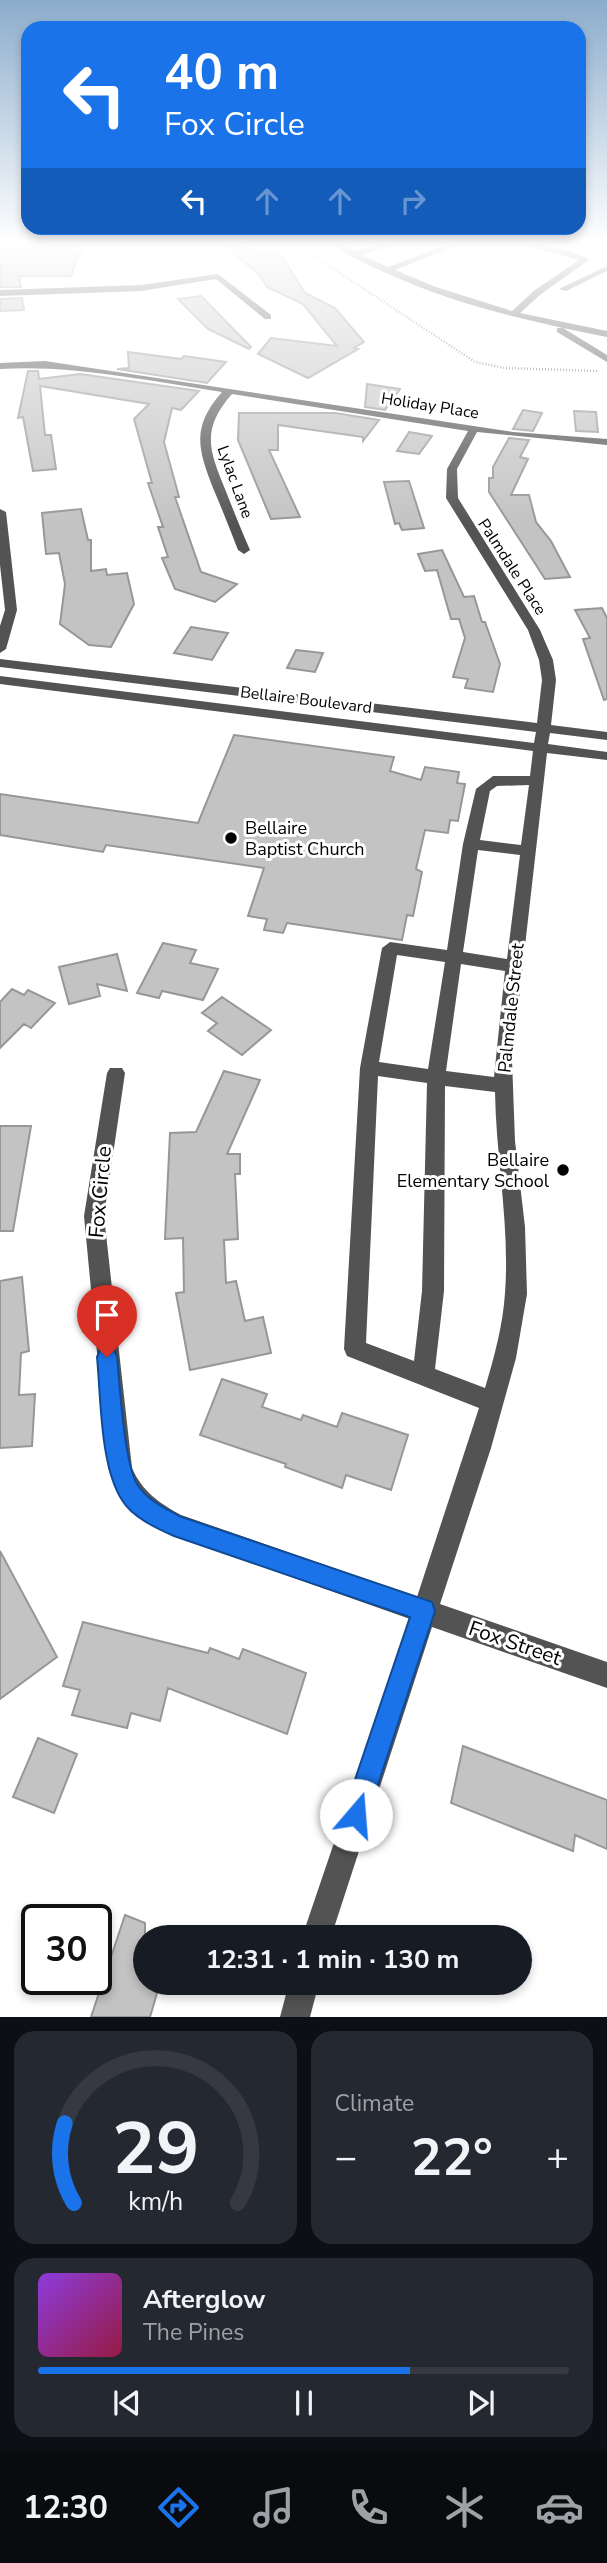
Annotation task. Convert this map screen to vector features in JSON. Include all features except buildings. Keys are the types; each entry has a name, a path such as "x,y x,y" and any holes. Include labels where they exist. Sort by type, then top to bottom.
{"street":[{"path":"570,338 606,358 607,345"},
{"name":"Holiday Place","path":"0,366 61,365 474,429 539,438 607,442"},
{"name":"Lylac Lane","path":"229,391 205,423 204,441 208,463 244,550"},
{"name":"Palmdale Place","path":"474,429 452,469 452,498 538,640 546,660 549,680 542,728"},
{"path":"0,512 11,601 10,621 0,649"},
{"name":"Bellaire Boulevard","path":"0,663 154,679 607,736"},
{"path":"144,697 154,679"},
{"name":"Bellaire Boulevard","path":"0,680 607,756"},
{"path":"256,711 264,693"},
{"name":"Palmdale Street","path":"321,1925 505,1358 516,1294 515,1227 505,1141 503,1060 543,748 542,728"},
{"path":"423,1375 433,1291 436,1077 471,844 483,789 493,781 538,780"},
{"path":"471,844 530,851"},
{"path":"492,1402 355,1349 369,1068 390,948 515,966"},
{"path":"369,1068 503,1086"},
{"name":"Fox Circle","path":"116,1073 97,1180 94,1228 120,1468 130,1493 146,1509 174,1525 424,1611"},
{"name":"Fox Street","path":"424,1611 607,1675"},
{"path":"295,2017 301,1995"}],"path":[{"path":"439,338 475,362 515,369 607,370"}],"place":[{"name":"Bellaire Baptist Church","path":"231,838"},
{"name":"Bellaire Elementary School","path":"563,1170"}],"route":[{"path":"107,1357 120,1468 130,1493 146,1509 174,1525 424,1611 356,1815"}]}
